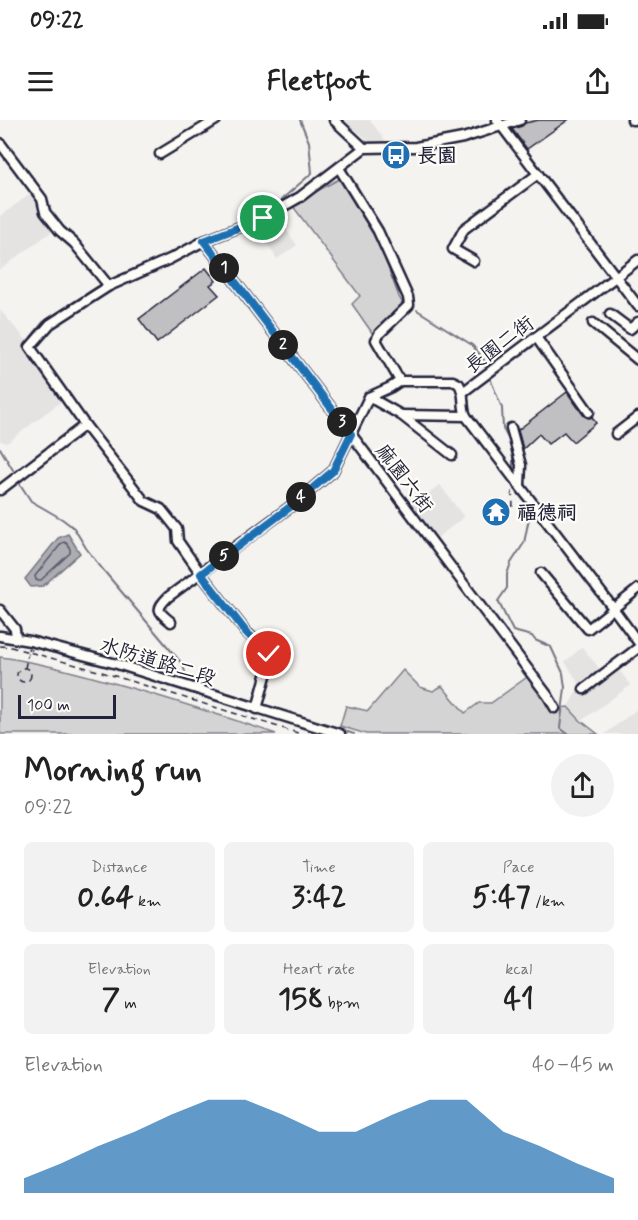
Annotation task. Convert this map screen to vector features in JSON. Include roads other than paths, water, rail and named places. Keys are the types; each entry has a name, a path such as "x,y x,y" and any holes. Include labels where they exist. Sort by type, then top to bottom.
{"street":[{"path":"160,154 216,120"},
{"path":"334,120 364,148"},
{"path":"258,705 267,672 269,654 266,649 246,632 178,541 177,530 161,509 144,501 85,425 30,347 50,324 109,286 204,241 263,218 300,197 364,148 416,147 463,138 499,123 520,120"},
{"path":"499,123 638,306"},
{"path":"0,143 42,199 45,212 109,286"},
{"path":"339,168 378,231 408,297 409,304 379,334 376,340 400,381"},
{"path":"474,261 453,249 464,229 538,174"},
{"name":"麻園六街","path":"204,241 555,708"},
{"name":"長園二街","path":"369,397 400,381 457,382 464,392 638,260"},
{"path":"610,314 630,329 638,322"},
{"path":"593,323 638,360"},
{"path":"536,337 589,412"},
{"path":"464,392 466,416 638,642"},
{"path":"171,622 160,613 159,609 168,597 294,504 333,471 369,397 401,415 452,455"},
{"path":"401,415 466,416"},
{"path":"616,434 638,417"},
{"path":"0,490 85,425"},
{"path":"511,428 521,465 520,485"},
{"path":"541,573 588,629 638,589"},
{"path":"0,610 16,633"},
{"name":"水防道路二段","path":"0,636 16,633 258,705 340,734"},
{"path":"585,689 638,648"}],"water":[{"path":"68,534 80,553 43,586 31,587 25,579 58,538"}],"waterway":[{"path":"279,205 282,199 312,173 309,142 300,120"},
{"path":"339,178 345,185"},
{"path":"182,248 198,238 245,221"},
{"path":"383,252 397,290 404,298"},
{"path":"114,278 172,253"},
{"path":"31,337 43,322 97,287"},
{"path":"417,310 472,345 488,366"},
{"path":"490,378 502,408 503,429 510,442 513,470 516,475"},
{"path":"0,448 13,470"},
{"path":"18,481 31,501 74,528 99,565 183,665 187,679"},
{"path":"531,508 524,543 511,563 507,574 507,588 498,601 513,631 532,636 535,640 551,647 563,673 565,688 560,728 568,734"},
{"path":"0,632 12,633"},
{"path":"18,634 108,657"},
{"path":"125,662 354,734"}],"place":[{"name":"長園","path":"396,155"},
{"name":"福德祠","path":"496,512"}]}
